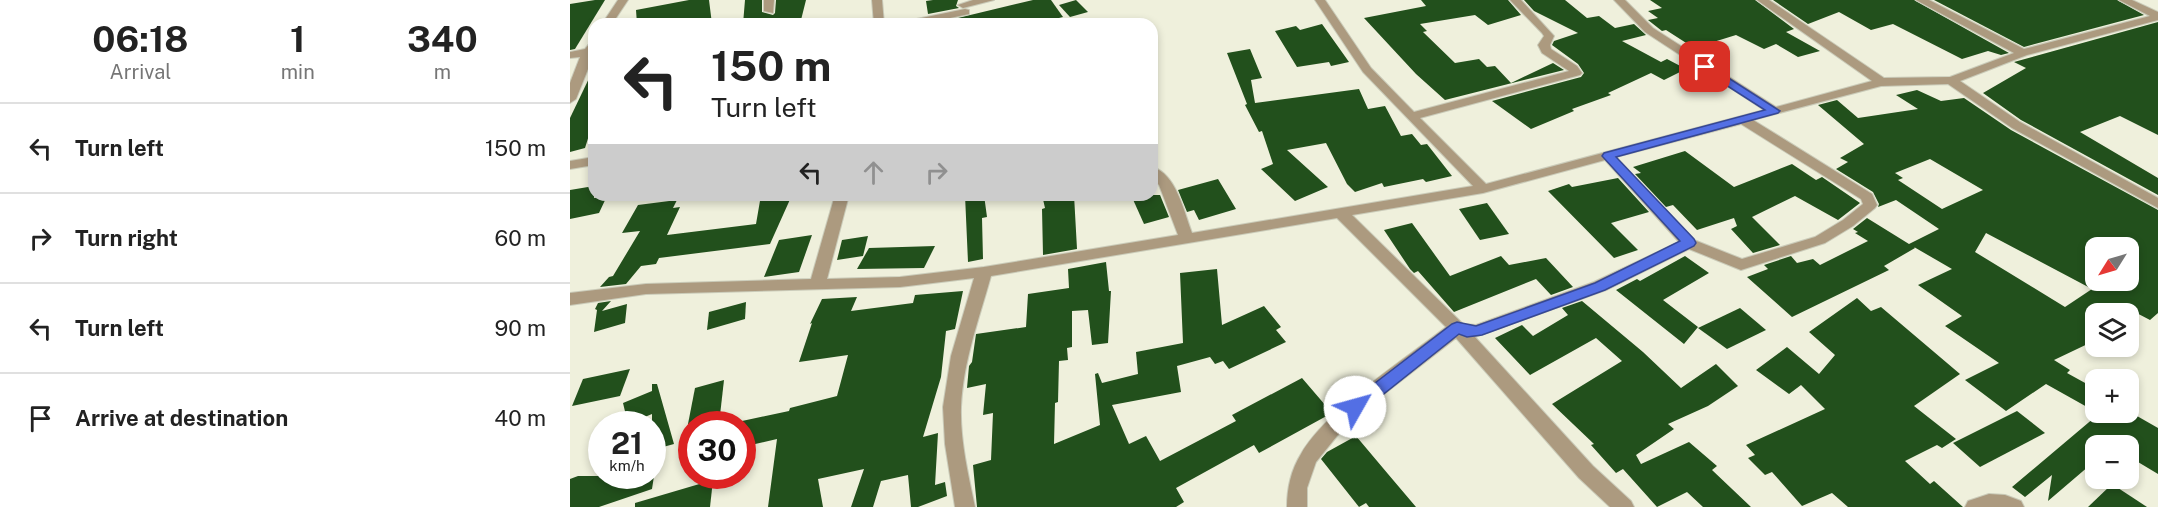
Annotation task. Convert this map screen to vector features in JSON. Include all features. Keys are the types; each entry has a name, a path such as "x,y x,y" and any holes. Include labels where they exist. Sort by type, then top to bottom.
{"street":[{"path":"611,18 623,0"},
{"path":"877,0 878,18"},
{"path":"926,18 989,0"},
{"path":"1320,0 1367,70 1483,189"},
{"path":"1412,116 1576,73 1573,68 1546,51 1544,45 1549,36 1546,31 1515,0"},
{"path":"1619,0 1649,30 1774,111"},
{"path":"1761,0 1881,82"},
{"path":"1921,0 2023,53"},
{"path":"2124,0 2158,16"},
{"path":"570,299 646,289 900,282 984,272 1483,189 1881,82 1951,80 2023,53 2158,16"},
{"path":"570,55 588,56"},
{"path":"570,99 573,87 588,60"},
{"path":"1951,80 2025,131 2158,204"},
{"path":"1608,156 1689,243 1741,265 1820,240 1848,223 1870,205 1867,197 1742,119"},
{"path":"570,165 588,162"},
{"path":"1158,177 1165,183 1187,238"},
{"path":"818,283 840,201"},
{"path":"1341,213 1457,328 1586,472 1624,507"},
{"path":"1457,328 1477,331 1600,286 1689,243"},
{"path":"965,507 954,448 952,407 955,378 984,272"},
{"path":"1297,507 1297,488 1308,458 1331,431 1355,407 1457,328"},
{"path":"1975,507 1982,503 2007,503 2014,507"}],"building":[{"path":"605,0 594,18 588,18 588,28 575,49 570,50 570,4"},
{"path":"689,0 709,0 711,18 637,18 636,10"},
{"path":"745,0 762,0 762,12 773,15 776,0 806,0 802,18 744,18"},
{"path":"958,0 956,6 959,8 928,14 926,1"},
{"path":"1033,0 1051,0 1063,17 1059,18 958,18"},
{"path":"1076,0 1088,12 1070,17 1059,5"},
{"path":"1421,0 1508,0 1521,15 1488,25 1475,15 1420,24 1427,31 1423,32 1455,63 1479,59 1487,67 1495,66 1511,83 1553,63 1564,70 1445,100 1416,74 1364,18 1426,6"},
{"path":"1524,0 1565,0 1587,18 1599,16 1615,28 1634,24 1646,35 1622,41 1661,62 1667,59 1686,69 1664,80 1651,73 1608,93 1611,95 1572,109 1574,111 1531,129 1492,101 1581,77 1584,73 1578,64 1552,45 1554,41 1578,33 1534,11"},
{"path":"1650,0 1755,0 1794,29 1786,32 1820,51 1798,57 1776,44 1764,49 1736,35 1694,48 1666,30 1662,31 1648,20 1658,18 1648,11 1662,8"},
{"path":"1773,0 1914,0 2009,53 2001,55 1988,51 1962,59 1893,24 1871,30 1839,12 1808,24"},
{"path":"1934,0 2117,0 2144,15 2024,47"},
{"path":"2158,22 2158,135 2120,116 2080,132 2158,178 2158,195 2021,120 1983,93 2026,68 2014,62"},
{"path":"1322,24 1349,62 1331,66 1329,62 1297,67 1275,31 1296,26 1300,30"},
{"path":"1250,49 1262,78 1251,80 1255,103 1359,89 1368,109 1385,106 1401,136 1412,134 1421,145 1427,144 1452,176 1384,187 1382,183 1355,192 1347,184 1326,143 1287,150 1328,187 1295,201 1261,169 1273,164 1262,131 1259,132 1245,105 1247,104 1227,53"},
{"path":"588,80 588,138 585,148 570,152 570,118"},
{"path":"1917,90 1941,101 1964,98 2011,130 2158,210 2158,313 2150,320 2139,314 2139,303 2085,303 2085,345 2054,360 2070,370 2067,373 2085,383 2085,406 2046,384 2006,411 1965,380 1999,363 1945,326 1962,316 1918,285 1952,269 1914,247 1884,266 1889,270 1792,317 1747,277 1768,269 1764,265 1791,256 1797,263 1813,259 1820,265 1868,241 1855,233 1858,232 1853,229 1867,218 1909,244 1939,229 1896,200 1878,207 1879,204 1873,192 1836,169 1848,162 1840,158 1864,144 1818,105 1837,100 1858,118 1918,109 1896,95","holes":["1930,159 1983,190 1942,209 1898,180 1903,178 1895,173"]},
{"path":"1685,151 1734,187 1792,164 1816,180 1822,177 1860,203 1838,220 1795,196 1752,217 1780,245 1753,253 1731,229 1737,226 1734,218 1697,230 1673,205 1666,207 1635,174 1641,173 1633,167"},
{"path":"1618,178 1649,212 1611,223 1638,250 1614,258 1548,191 1569,184 1572,187"},
{"path":"1218,179 1236,209 1199,220 1194,210 1187,212 1178,190"},
{"path":"588,187 588,201 605,201 599,213 570,219 570,190"},
{"path":"1158,195 1160,195 1169,217 1144,224 1134,201 1158,201"},
{"path":"676,201 673,208 680,207 667,235 756,224 760,201 789,201 770,244 659,258 656,264 641,266 626,284 600,287 609,277 613,276 640,231 622,233 638,205"},
{"path":"965,201 985,201 987,217 982,218 983,259 968,262"},
{"path":"1043,201 1074,201 1077,249 1043,255 1042,209 1045,208"},
{"path":"1487,203 1509,234 1480,240 1459,209"},
{"path":"1412,223 1450,276 1501,256 1509,265 1546,258 1573,287 1551,295 1536,279 1454,312 1418,271 1414,273 1410,269 1384,230"},
{"path":"812,235 799,272 764,277 779,240"},
{"path":"868,236 863,256 837,260 842,240"},
{"path":"935,246 924,268 857,269 869,248"},
{"path":"1685,256 1709,273 1663,300 1698,327 1684,344 1616,290 1637,279 1640,281"},
{"path":"1106,262 1109,291 1111,291 1108,343 1092,345 1088,310 1072,311 1072,347 1067,348 1068,360 1059,361 1054,444 1100,425 1095,374 1098,373 1102,383 1138,374 1136,352 1183,343 1180,273 1217,269 1222,325 1264,306 1281,327 1276,330 1286,342 1229,369 1223,361 1215,364 1210,357 1177,366 1181,392 1112,405 1129,444 1146,436 1160,461 1236,421 1232,415 1302,378 1332,413 1259,453 1254,445 1176,488 1184,502 1176,507 977,507 973,465 991,460 993,413 983,415 986,384 967,388 976,334 1026,327 1028,294 1069,288 1068,269"},
{"path":"963,291 955,329 946,331 941,377 923,437 938,433 935,485 945,482 947,496 918,507 911,507 908,475 881,481 873,507 851,507 864,469 818,479 823,507 768,507 777,439 756,444 756,418 789,411 790,408 837,396 848,355 799,362 812,323 810,324 822,299 857,297 851,311 913,303 915,295"},
{"path":"1857,298 1871,311 1881,307 1960,374 1914,406 1956,439 1942,448 1937,445 1905,461 1930,484 1934,481 1963,507 1848,507 1832,493 1802,506 1772,472 1765,475 1748,458 1755,455 1746,445 1825,409 1801,385 1789,394 1756,370 1787,347 1819,374 1835,355 1809,332"},
{"path":"611,301 602,311 627,304 625,323 594,332 597,310 595,309 598,303"},
{"path":"1582,301 1643,352 1681,388 1716,364 1738,386 1708,406 1668,424 1674,429 1636,455 1641,464 1689,442 1717,466 1712,470 1751,507 1703,507 1687,492 1657,507 1623,469 1616,473 1591,445 1594,444 1552,404 1622,361 1596,338 1530,375 1495,338 1522,325 1533,336 1568,315 1562,308"},
{"path":"746,302 745,319 707,330 709,312"},
{"path":"1740,308 1766,330 1727,349 1698,328"},
{"path":"630,369 620,396 572,406 583,379"},
{"path":"724,380 720,411 691,411 695,388"},
{"path":"652,384 657,384 665,411 625,411 623,403 652,391"},
{"path":"2017,411 2045,433 1980,467 1953,443"},
{"path":"666,416 674,444 666,446"},
{"path":"2139,417 2158,428 2158,474 2139,463 2139,435 2085,435 2085,469 2048,501 2052,475 2025,497 2012,487 2088,423 2139,423"},
{"path":"1356,436 1416,507 1369,507 1366,503 1359,507 1321,459 1327,452"},
{"path":"588,476 588,489 652,489 599,507 570,507 570,479"},
{"path":"682,489 712,489 710,507 635,507 635,503"},
{"path":"2107,489 2120,489 2147,507 2088,507"}],"route":[{"path":"1355,407 1457,328 1477,331 1600,286 1689,243 1608,156 1774,111 1705,67"}]}
